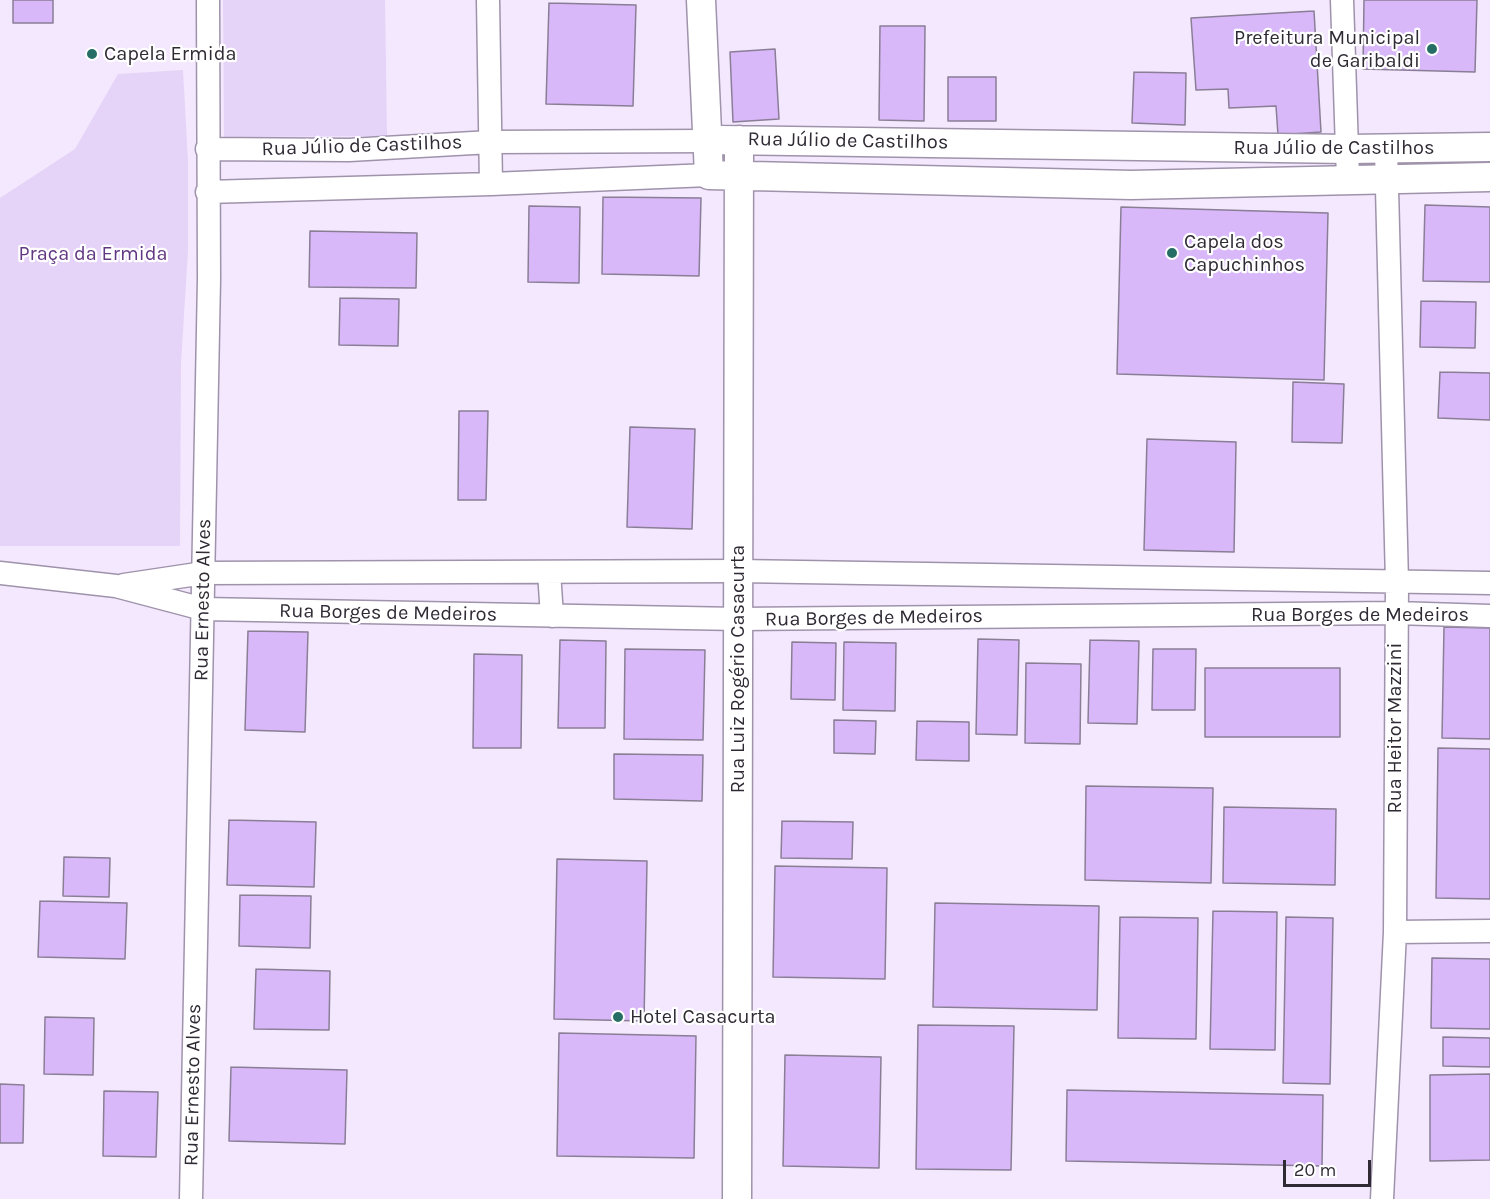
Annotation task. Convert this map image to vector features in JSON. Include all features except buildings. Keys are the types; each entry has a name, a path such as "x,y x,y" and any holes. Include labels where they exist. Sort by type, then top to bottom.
{"street":[{"name":"Rua Ernesto Alves","path":"191,1199 209,279 208,0"},
{"path":"488,0 491,184"},
{"path":"701,0 709,175"},
{"path":"1342,0 1348,179"},
{"name":"Rua Júlio de Castilhos","path":"207,149 349,150 491,142 739,140 1348,149 1490,147"},
{"name":"Rua Luiz Rogério Casacurta","path":"737,1199 739,140"},
{"name":"Rua Heitor Mazzini","path":"1382,1199 1395,932 1397,582 1386,149"},
{"name":"Rua Júlio de Castilhos","path":"207,192 709,175 1131,185 1490,177"},
{"name":"Rua Borges de Medeiros","path":"116,586 204,573 738,571 1490,583"},
{"path":"549,572 552,616"},
{"name":"Rua Borges de Medeiros","path":"0,573 116,586 203,609 738,620 1396,613 1490,616"},
{"path":"1395,932 1490,931"}],"green space":[{"path":"223,0 385,0 387,136 224,137"},
{"name":"Praça da Ermida","path":"183,70 188,162 188,250 181,363 180,546 0,546 0,198 75,149 118,74"}],"place":[{"name":"Prefeitura Municipal de Garibaldi","path":"1432,49"},
{"name":"Capela Ermida","path":"92,54"},
{"name":"Capela dos Capuchinhos","path":"1172,253"},
{"name":"Hotel Casacurta","path":"618,1017"}]}
